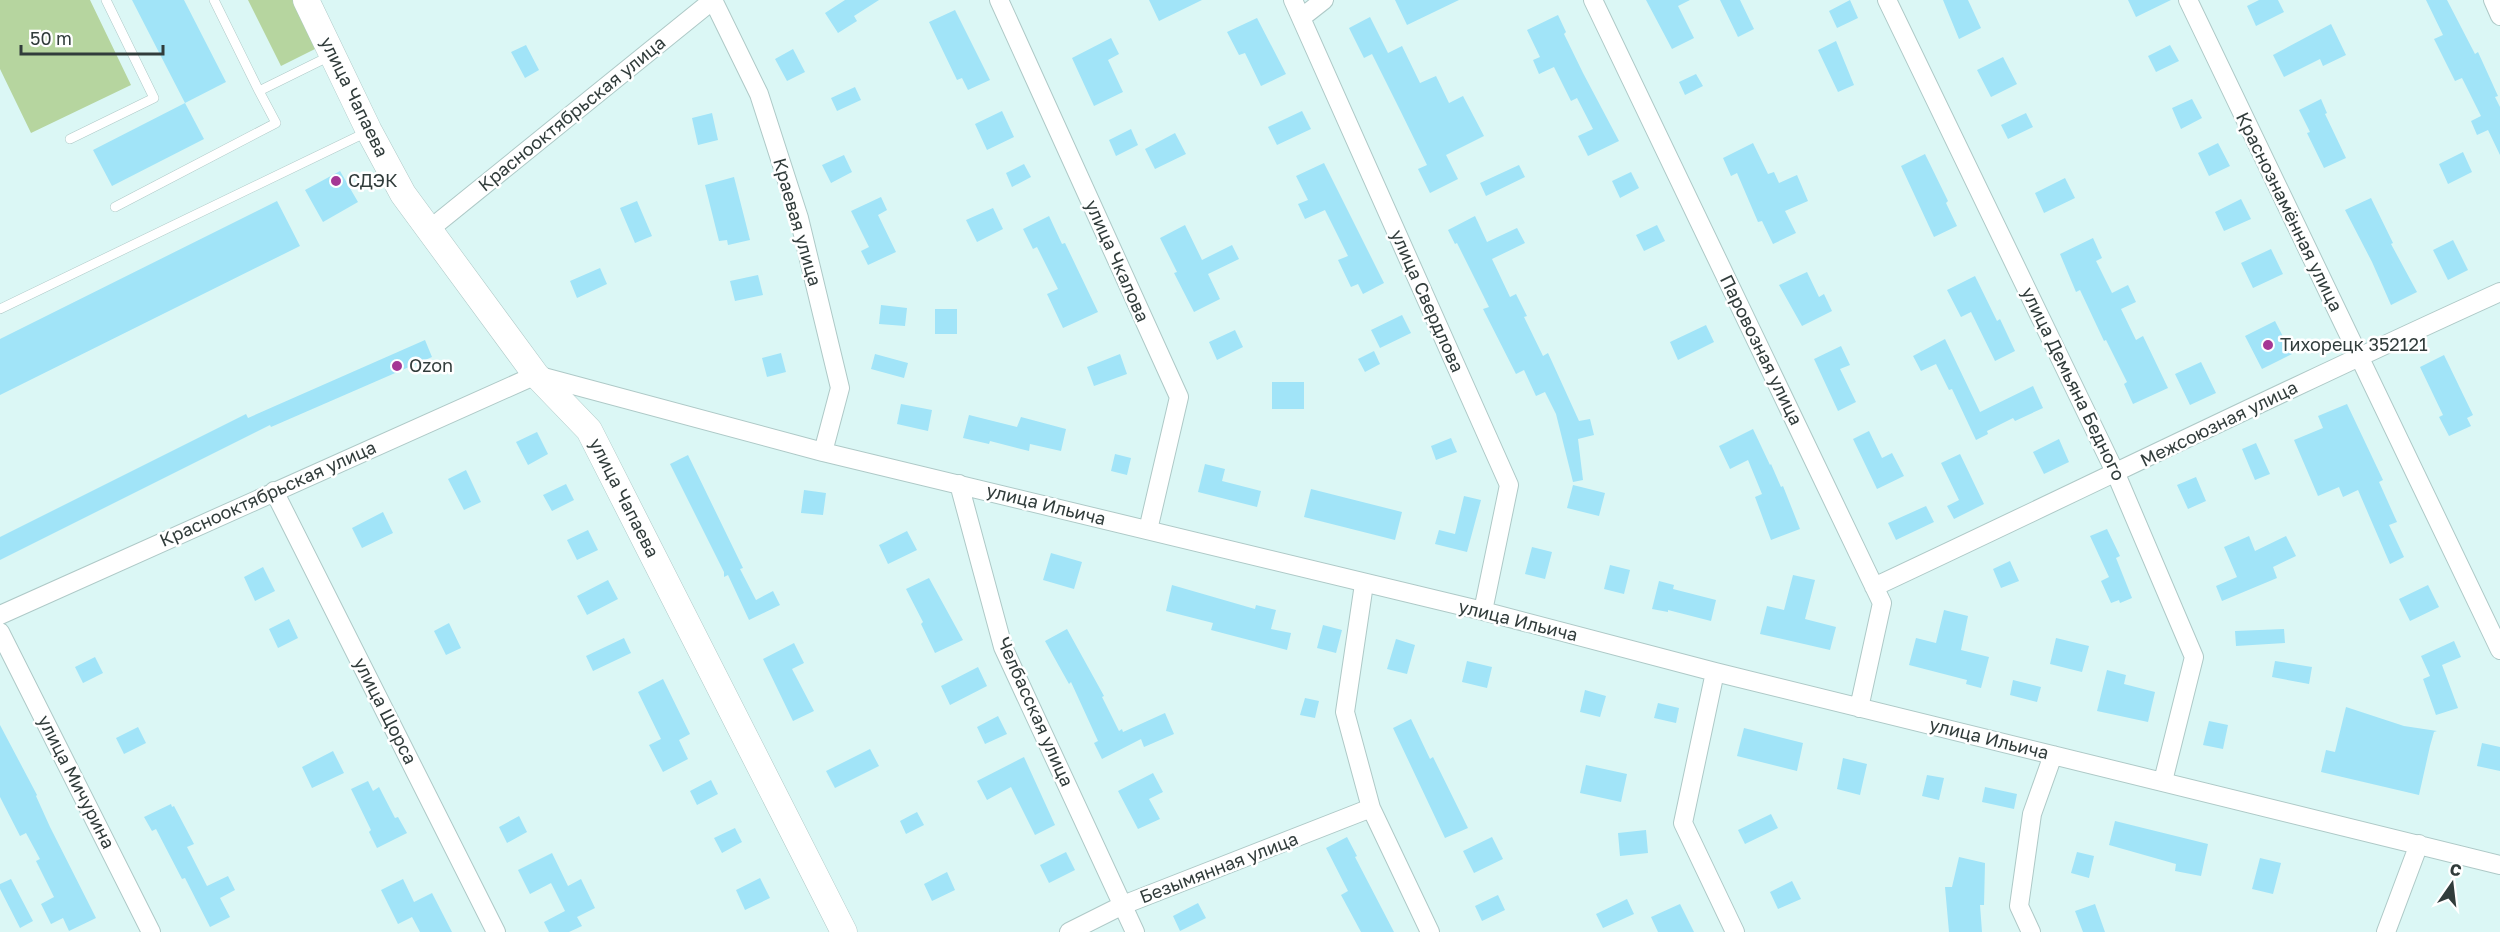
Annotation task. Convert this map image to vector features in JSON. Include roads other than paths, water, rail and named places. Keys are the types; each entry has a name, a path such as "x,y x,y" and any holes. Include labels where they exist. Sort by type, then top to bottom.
{"main road":[{"name":"улица Чапаева","path":"306,0 369,131 403,194 536,375 589,430 844,932"}],"street":[{"name":"Краснооктябрьская улица","path":"430,229 713,0"},
{"name":"Краевая улица","path":"713,0 759,94 799,218 840,388 823,452"},
{"name":"улица Чкалова","path":"999,0 1179,397 1148,530"},
{"name":"улица Свердлова","path":"1293,0 1509,485 1484,611"},
{"path":"1301,18 1324,0"},
{"name":"Паровозная улица","path":"1593,0 1882,603 1859,708"},
{"name":"улица Демьяна Бедного","path":"1887,0 2116,474 2194,657 2163,781"},
{"name":"Краснознамённая улица","path":"2188,0 2500,650"},
{"path":"2493,0 2500,16"},
{"name":"Межсоюзная улица","path":"1874,587 2116,474 2358,356 2500,292"},
{"name":"Краснооктябрьская улица","path":"0,615 536,375"},
{"name":"улица Ильича","path":"536,375 823,452 1364,584 1484,611 1715,672 2500,865"},
{"name":"Челбасская улица","path":"959,484 1003,647 1135,932"},
{"name":"улица Щорса","path":"274,491 496,932"},
{"path":"1364,584 1345,712 1371,808 1431,932"},
{"name":"улица Мичурина","path":"0,632 151,932"},
{"path":"1715,672 1683,823 1735,932"},
{"path":"2031,932 2019,906 2032,814 2053,755"},
{"name":"Безымянная улица","path":"1069,932 1123,905 1371,808"},
{"path":"2386,932 2419,844"}],"lane":[{"path":"70,139 154,98 106,0"},
{"path":"116,207 276,123 214,0"},
{"path":"259,91 332,55"},
{"path":"0,309 369,131"}],"place":[{"name":"СДЭК","path":"336,181"},
{"name":"Тихорецк 352121","path":"2268,345"},
{"name":"Ozon","path":"397,366"}]}
